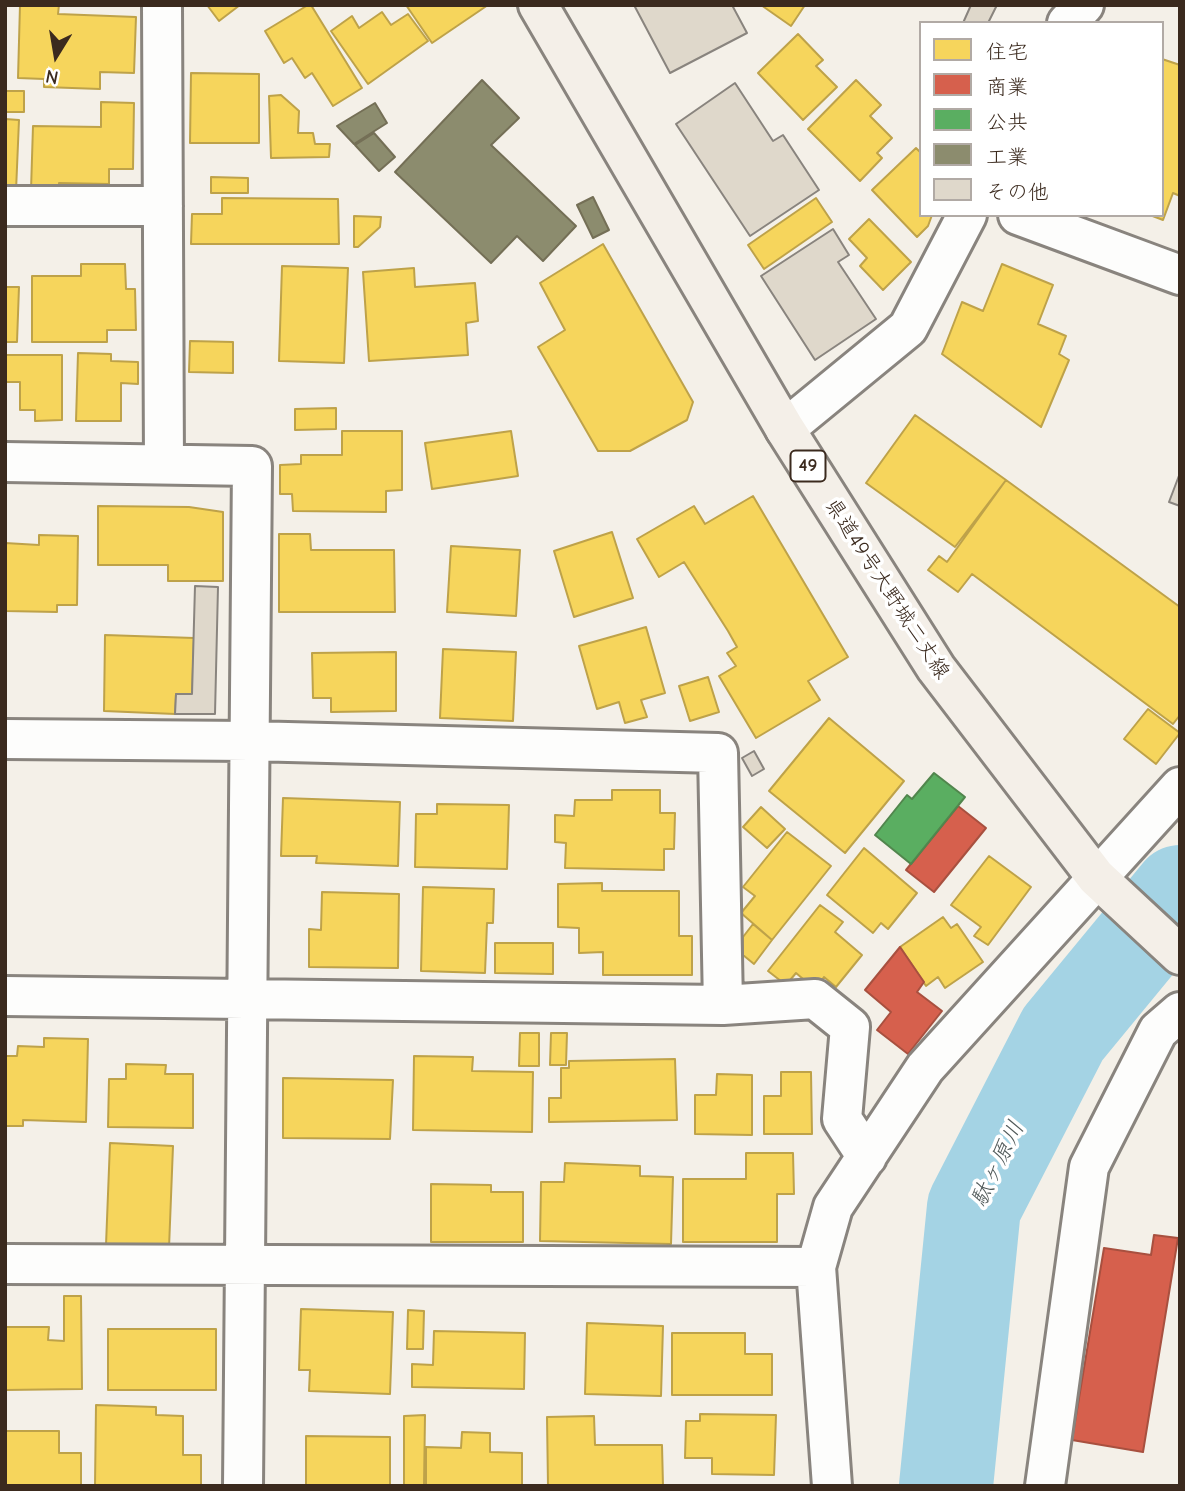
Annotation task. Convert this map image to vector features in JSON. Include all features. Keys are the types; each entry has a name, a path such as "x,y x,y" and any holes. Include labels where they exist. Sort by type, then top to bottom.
{"main road":[{"name":"県道49号大野城二丈線","path":"538,5 785,429 936,668 1107,889 1180,955"}],"street":[{"path":"162,5 164,464"},
{"path":"1069,21 1084,5"},
{"path":"5,206 163,206"},
{"path":"785,429 908,328 966,217"},
{"path":"1023,217 1180,275"},
{"path":"5,462 253,466 243,1486"},
{"path":"5,739 249,741 718,753 723,1006"},
{"path":"832,1486 816,1267 833,1207 925,1068 1107,889 1180,787"},
{"path":"5,996 723,1006 815,999 850,1027 842,1119 867,1157"},
{"path":"1045,1486 1089,1167 1158,1031 1180,1012"},
{"path":"5,1264 244,1267 816,1267"}],"building: 住宅":[{"path":"20,5 59,5 58,14 136,17 134,73 100,72 100,89 44,87 44,79 18,78"},
{"path":"207,5 240,5 219,21"},
{"path":"311,5 362,88 333,106 312,73 305,78 292,58 284,63 265,31"},
{"path":"406,5 488,5 432,43"},
{"path":"761,5 805,5 791,26"},
{"path":"382,12 391,25 408,14 428,41 368,84 331,31 352,16 359,28"},
{"path":"798,34 823,60 816,66 837,87 803,120 758,73"},
{"path":"1164,60 1180,65 1180,196 1173,193 1163,220 1155,217 1164,217"},
{"path":"191,73 259,74 259,143 190,143"},
{"path":"856,80 881,105 870,116 892,138 877,153 882,158 860,181 808,129"},
{"path":"6,91 24,91 24,112 5,112"},
{"path":"281,95 299,111 298,133 313,133 315,144 330,144 329,157 271,158 269,96"},
{"path":"101,102 134,103 133,169 109,169 109,184 59,183 59,190 31,190 33,126 101,127"},
{"path":"5,119 19,120 16,191 5,190"},
{"path":"916,148 919,151 919,217 931,217 928,226 917,237 872,190"},
{"path":"211,177 248,178 248,193 211,193"},
{"path":"222,198 338,199 339,244 191,244 192,214 222,214"},
{"path":"816,198 832,222 764,269 748,245"},
{"path":"354,216 381,217 380,227 358,247 354,247"},
{"path":"869,219 911,262 883,290 860,266 867,258 849,239"},
{"path":"603,244 693,402 687,420 630,451 598,451 538,347 565,330 540,283"},
{"path":"81,264 125,264 126,289 135,289 136,330 107,330 107,342 32,342 32,276 81,276"},
{"path":"1002,264 1053,285 1038,324 1066,336 1059,354 1069,360 1041,427 942,354 962,302 983,311"},
{"path":"282,266 348,268 344,363 279,361"},
{"path":"414,268 415,287 475,283 478,321 466,323 468,355 369,361 363,272"},
{"path":"5,287 19,287 17,342 5,342"},
{"path":"190,341 233,342 233,373 189,372"},
{"path":"78,353 111,354 111,361 138,362 138,384 121,383 121,421 76,421"},
{"path":"5,355 62,355 62,420 35,421 35,410 20,410 20,382 5,382"},
{"path":"336,408 336,429 295,430 295,409"},
{"path":"915,415 1006,480 955,547 866,483"},
{"path":"342,431 402,431 402,490 386,491 386,512 293,511 292,494 280,494 280,465 301,464 301,455 342,455"},
{"path":"511,431 518,476 432,489 425,443"},
{"path":"1006,480 1180,607 1180,715 1173,724 972,574 958,592 928,570 939,556 947,562"},
{"path":"753,496 848,657 808,681 820,700 756,738 719,676 736,666 727,653 737,647 728,631 684,562 659,577 637,539 694,506 705,524"},
{"path":"98,506 189,507 223,512 223,581 168,581 168,565 98,565"},
{"path":"612,532 633,598 574,617 554,551"},
{"path":"279,534 310,534 311,550 394,550 395,612 279,612"},
{"path":"39,535 78,536 77,605 57,605 57,612 5,611 5,543 39,545"},
{"path":"451,546 520,550 516,616 447,612"},
{"path":"646,627 665,693 641,700 647,717 625,723 619,702 597,709 579,646"},
{"path":"105,635 194,638 192,694 176,694 175,714 104,711"},
{"path":"443,649 516,652 513,721 440,718"},
{"path":"396,652 396,711 331,712 331,698 313,698 312,653"},
{"path":"708,677 719,712 690,721 679,686"},
{"path":"1148,709 1180,733 1156,764 1124,739"},
{"path":"829,718 904,781 845,853 769,791"},
{"path":"612,790 660,790 660,813 675,813 674,849 664,849 664,870 565,868 566,843 555,842 555,815 574,816 575,800 612,800"},
{"path":"283,798 400,802 398,866 316,863 317,856 281,856"},
{"path":"437,804 509,805 507,869 415,867 416,814 437,814"},
{"path":"761,807 785,829 767,848 743,827"},
{"path":"787,832 831,866 772,940 741,913 755,896 743,887"},
{"path":"864,848 917,893 888,929 881,923 873,933 827,895"},
{"path":"989,856 1031,887 988,945 974,936 981,927 951,905"},
{"path":"602,883 602,891 679,891 679,936 692,936 692,975 603,975 603,952 579,953 579,928 558,927 558,884"},
{"path":"423,887 494,889 493,923 487,923 485,973 421,971"},
{"path":"322,892 399,894 398,968 309,967 309,929 321,930"},
{"path":"820,905 843,922 835,932 862,955 836,987 824,977 815,989 796,973 786,985 768,971"},
{"path":"943,917 951,928 957,924 983,962 945,988 938,977 926,986 900,947"},
{"path":"753,924 772,940 754,964 743,955 743,937"},
{"path":"495,943 553,943 553,974 495,973"},
{"path":"520,1033 539,1033 539,1066 519,1066"},
{"path":"551,1033 567,1033 566,1065 550,1065"},
{"path":"44,1038 88,1039 86,1122 23,1120 23,1126 5,1126 5,1056 17,1056 18,1046 44,1047"},
{"path":"414,1056 473,1057 472,1071 533,1072 532,1132 413,1130"},
{"path":"675,1059 677,1120 549,1122 549,1098 561,1098 561,1068 569,1068 569,1061"},
{"path":"126,1064 166,1065 165,1074 193,1074 193,1128 108,1127 109,1079 126,1079"},
{"path":"781,1072 811,1072 812,1134 764,1134 764,1096 781,1096"},
{"path":"717,1074 752,1075 752,1135 695,1134 695,1095 716,1095"},
{"path":"283,1078 393,1080 390,1139 283,1138"},
{"path":"110,1143 173,1146 169,1248 106,1245"},
{"path":"746,1153 793,1153 794,1194 777,1194 777,1242 683,1242 683,1179 746,1179"},
{"path":"565,1163 640,1166 640,1176 673,1177 671,1244 540,1241 541,1182 564,1182"},
{"path":"431,1184 491,1185 491,1192 523,1192 523,1242 431,1242"},
{"path":"64,1296 81,1296 82,1389 5,1390 5,1327 49,1327 48,1340 64,1341"},
{"path":"301,1309 393,1312 390,1394 309,1391 310,1370 299,1370"},
{"path":"408,1310 424,1311 423,1349 407,1349"},
{"path":"587,1323 663,1326 661,1396 585,1394"},
{"path":"108,1329 216,1329 216,1390 108,1390"},
{"path":"434,1331 525,1333 524,1389 412,1387 412,1364 433,1365"},
{"path":"672,1333 745,1333 745,1354 772,1354 772,1395 672,1395"},
{"path":"96,1405 156,1407 156,1415 183,1416 183,1455 201,1455 201,1486 95,1486"},
{"path":"700,1414 776,1415 774,1475 712,1474 712,1458 685,1458 686,1421 700,1421"},
{"path":"425,1415 424,1486 404,1486 404,1416"},
{"path":"594,1416 595,1445 662,1445 663,1486 548,1486 547,1417"},
{"path":"5,1431 59,1431 59,1453 81,1453 81,1486 5,1486"},
{"path":"462,1432 490,1433 490,1452 522,1453 522,1486 426,1486 426,1447 461,1448"},
{"path":"306,1436 390,1437 390,1486 306,1486"}],"building: 商業":[{"path":"958,806 986,828 934,892 906,870"},
{"path":"900,947 924,982 917,992 942,1011 908,1054 877,1030 891,1012 865,990"},
{"path":"1154,1235 1178,1238 1143,1452 1072,1440 1104,1248 1151,1255"}],"building: 公共":[{"path":"934,773 965,797 911,864 875,835 907,795 912,799"}],"building: 工業":[{"path":"482,80 519,118 491,145 576,226 543,261 517,236 491,263 395,172"},
{"path":"375,103 387,123 354,144 337,126"},
{"path":"374,133 395,157 379,171 355,145"},
{"path":"593,197 609,230 593,238 577,205"}],"building: その他":[{"path":"634,5 732,5 747,33 670,73"},
{"path":"971,5 997,5 989,21 964,21"},
{"path":"735,83 773,141 783,135 819,190 750,236 676,124"},
{"path":"833,229 849,255 838,262 876,319 815,360 761,276"},
{"path":"1180,473 1180,506 1169,502"},
{"path":"195,586 218,587 215,714 175,714 176,694 192,694"},
{"path":"754,751 764,769 752,776 742,758"}],"waterway":[{"name":"駄ヶ原川","path":"946,1486 974,1207 1063,1034 1180,892"}]}
